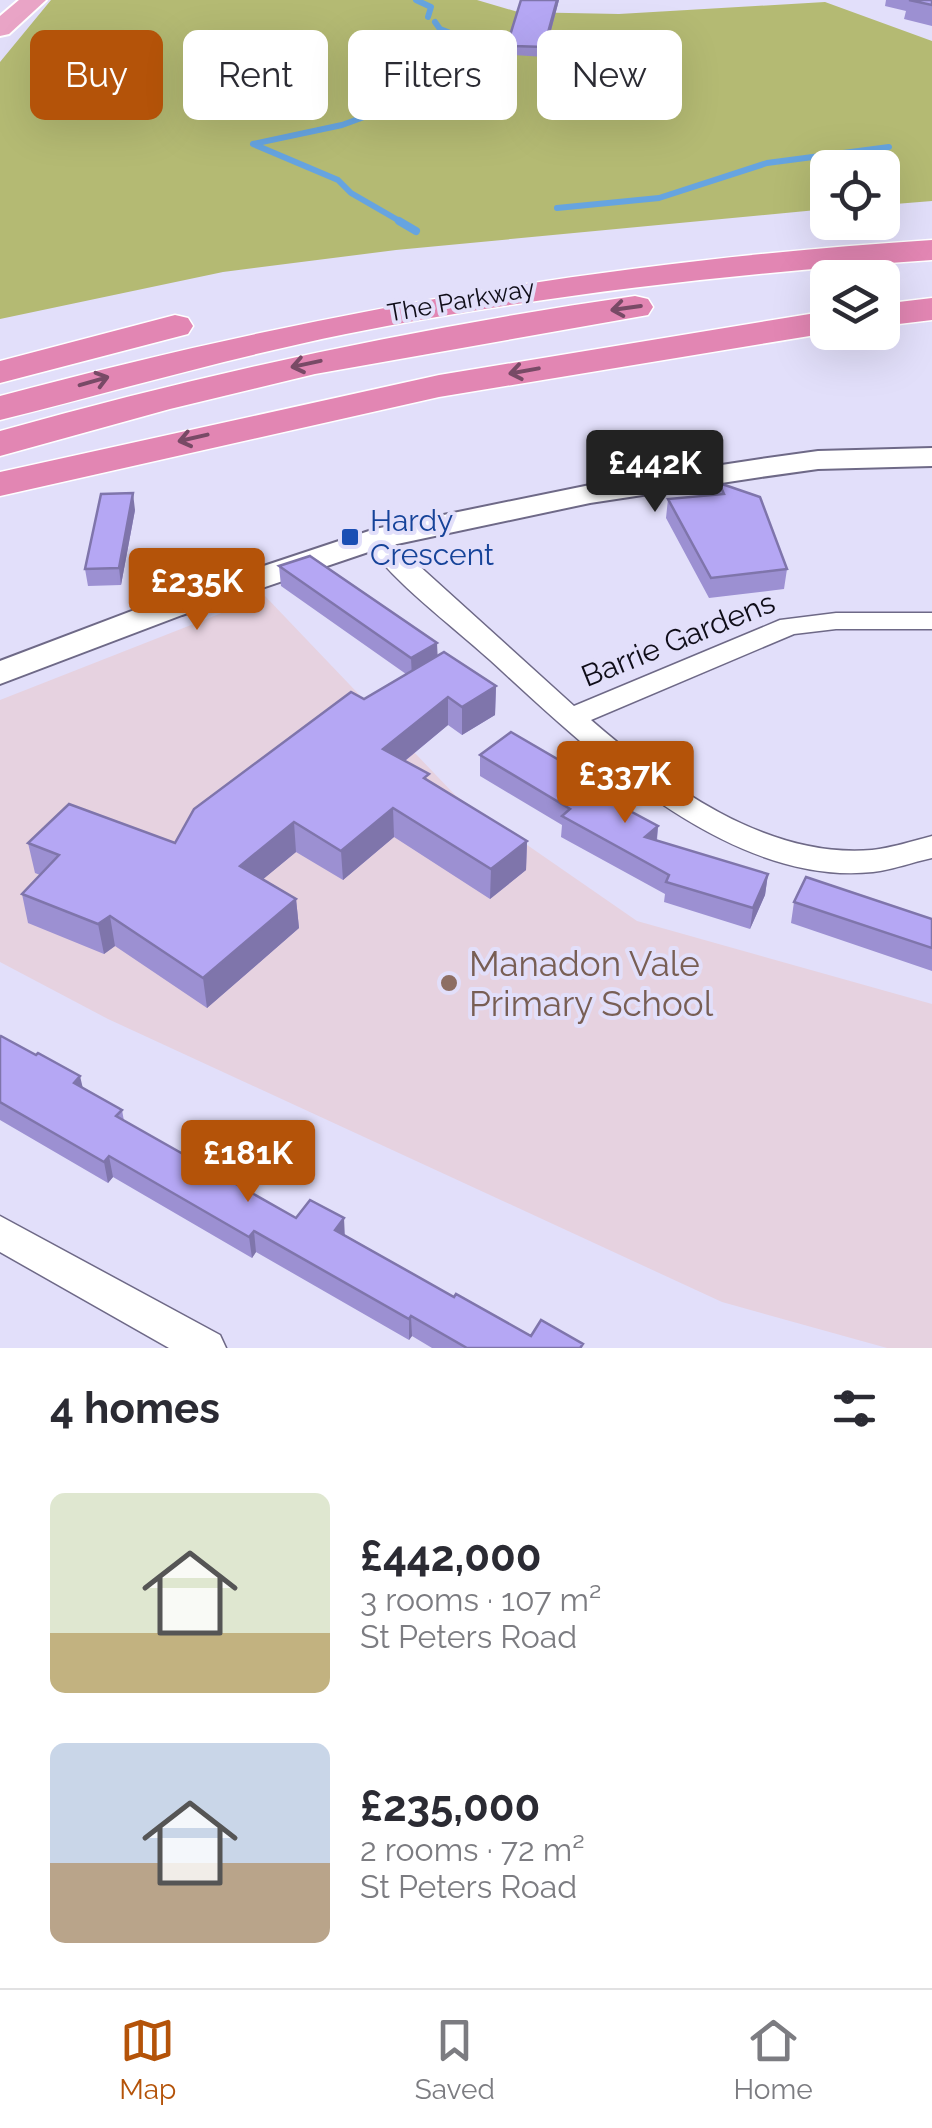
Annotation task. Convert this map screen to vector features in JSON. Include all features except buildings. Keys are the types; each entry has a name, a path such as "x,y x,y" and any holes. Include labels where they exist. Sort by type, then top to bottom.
{"highway":[{"path":"420,276 575,257 932,239"},
{"name":"The Parkway","path":"0,408 272,336 525,289 799,256 932,250"},
{"path":"900,281 932,279"},
{"name":"The Parkway","path":"0,444 162,399 380,349 537,320 810,289"},
{"path":"900,313 932,309"},
{"path":"0,372 209,318"},
{"path":"0,484 440,386 810,325"}],"main road":[{"path":"0,29 31,2"},
{"path":"0,38 31,2"}],"street":[{"path":"0,673 170,608 375,539 590,494 742,471 818,460 932,457"},
{"path":"375,539 633,771 731,832 782,849 843,861 904,858 932,847"},
{"name":"Barrie Gardens","path":"570,718 789,626 836,621 932,621"},
{"path":"0,1233 206,1348"}],"shaded area":[{"name":"Manadon Vale Primary School","path":"265,596 455,795 637,921 932,1004 932,1348 887,1348 722,1302 108,1019 0,962 0,700"}],"green space":[{"path":"51,0 477,0 518,12 619,14 825,2 932,41 932,201 900,204 900,150 810,150 810,211 396,250 223,272 0,319 0,62"}],"waterway":[{"path":"416,0 431,7 428,17"},
{"path":"403,223 351,193 338,180 253,144 342,125 375,113 400,88 450,62 471,41 440,29 435,22"},
{"path":"557,208 659,198 767,163 889,147"},
{"path":"399,221 416,231"}],"place":[{"name":"Hardy Crescent","path":"350,537"},
{"name":"Manadon Vale Primary School","path":"449,983"}]}
